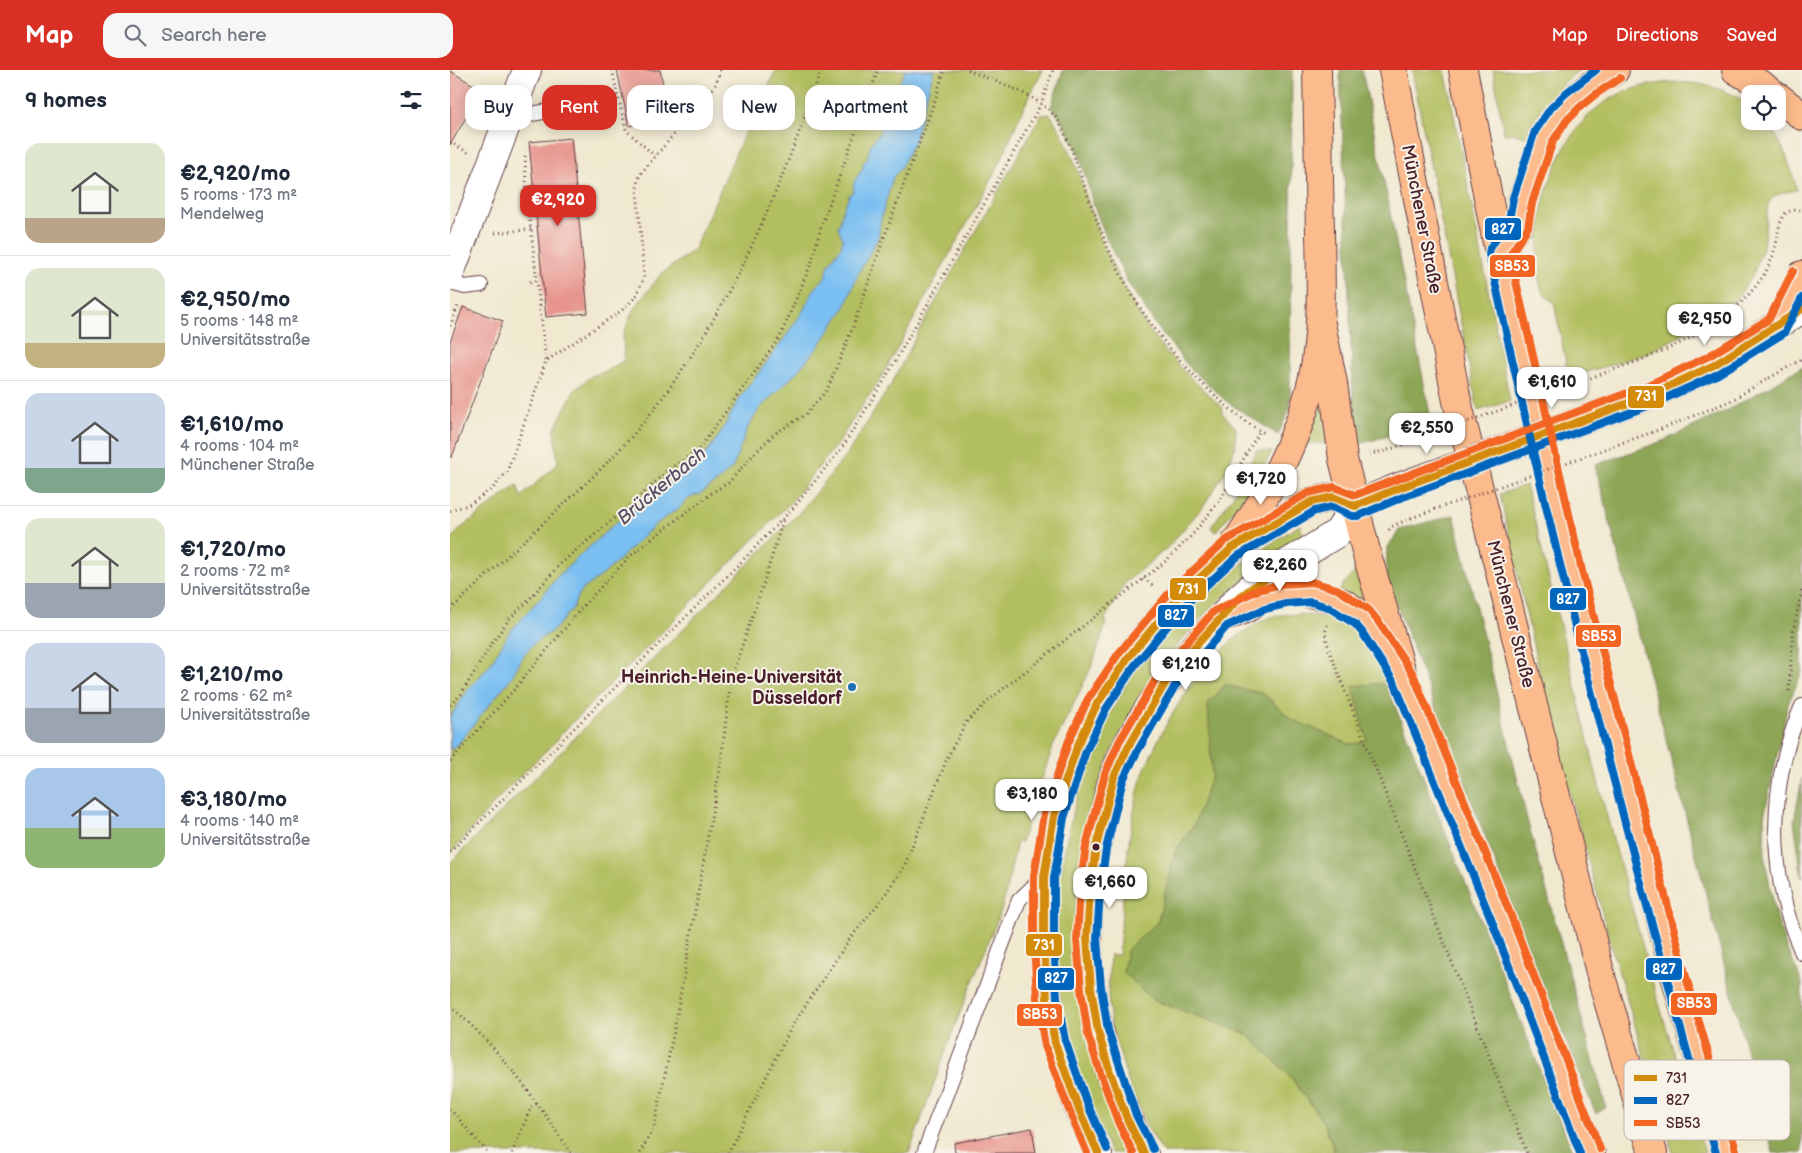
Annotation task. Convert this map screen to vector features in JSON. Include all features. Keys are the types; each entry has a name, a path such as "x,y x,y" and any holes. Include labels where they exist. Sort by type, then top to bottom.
{"highway":[{"path":"1232,548 1256,513 1271,486 1296,432 1313,378 1321,324 1317,70"},
{"name":"Münchener Straße","path":"1393,70 1457,401 1602,980 1626,1060"},
{"path":"1464,70 1498,253 1575,583 1675,976 1699,1060"},
{"path":"1498,253 1519,224 1522,201 1544,136 1559,114 1573,100 1590,86 1615,70"},
{"path":"1736,70 1762,85"},
{"path":"1786,103 1802,116"},
{"path":"1776,326 1802,275"},
{"path":"1321,324 1333,383 1343,459 1367,555 1404,679 1502,920 1591,1153"},
{"path":"1221,618 1262,600 1284,594 1312,592 1332,598 1354,611 1370,626 1404,679"},
{"name":"Münchener Straße","path":"1649,1140 1653,1153"},
{"path":"1722,1140 1726,1153"}],"street":[{"path":"522,85 527,70"},
{"path":"450,273 505,130"},
{"path":"1144,1153 1128,1119 1110,1072 1098,1032 1091,988 1087,939 1090,890 1096,847 1114,777 1132,738 1167,680 1240,596 1268,575 1338,532 1355,506 1650,395 1714,365 1802,310"},
{"path":"1098,1153 1078,1107 1055,1042 1047,999 1044,940 1044,876 1054,816 1077,747 1097,704 1128,659 1178,598 1232,548 1311,502 1333,497 1355,506"}],"lane":[{"path":"450,283 465,287 481,285"},
{"path":"1799,712 1781,769 1776,817 1777,859 1784,897 1802,953"},
{"path":"924,1153 1019,900 1044,876"}],"path":[{"path":"612,70 626,130 655,156"},
{"path":"546,361 622,311 635,298 644,278 637,188 642,172 716,84 720,70"},
{"path":"450,610 596,474 638,429 673,382 719,309 772,200 802,125 821,70"},
{"path":"450,705 461,694 510,618 527,602 561,563 634,502 668,470 698,450 780,338 811,264 820,230 878,70"},
{"path":"450,761 512,692 585,604 629,557 667,526 728,483 774,434 805,415 827,390 854,327 944,70"},
{"path":"728,1153 792,1026 849,940 882,899 904,867 948,756 967,722 994,696 1166,561 1193,534 1215,507 1260,430 1225,405 1186,368 1152,327 1125,285 1106,245 1074,153 1058,120 1041,104 1029,97 968,70"},
{"path":"450,852 783,519 841,449 885,379 1041,104 1053,70"},
{"path":"450,511 470,504 493,488 507,472 546,361 527,205 524,165 527,133 520,130"},
{"path":"1388,450 1638,361 1683,343 1730,313 1757,286 1775,251 1784,215 1792,210 1802,209"},
{"path":"465,236 531,229"},
{"path":"530,282 536,281"},
{"path":"1411,518 1661,429 1730,401 1802,359"},
{"path":"640,1153 654,1127 674,1031 721,762 731,678 764,582 783,519"},
{"path":"1144,578 1154,586"},
{"path":"1799,712 1789,693 1792,631 1802,590"},
{"path":"1332,598 1325,633 1329,650 1527,1153"},
{"path":"450,1006 508,1065 538,1103 571,1153"},
{"path":"512,1153 532,1106 538,1103"},
{"path":"450,1109 488,1153"}],"green space":[{"path":"776,70 1043,70 1022,111 999,165 882,376 837,444 790,503 504,792 450,854 450,541 460,529 517,485 521,497 558,463 554,430 573,392 591,376 607,371 624,360 623,335 633,310 661,274 694,250 746,130 795,130 795,85 769,85"},
{"path":"1063,70 1292,70 1290,408 1278,435 1226,401 1188,366 1155,324 1128,283 1108,242 1093,204 1079,153 1062,121 1051,107"},
{"path":"1340,70 1362,70 1432,424 1355,445"},
{"path":"1412,70 1445,70 1510,401 1478,411"},
{"path":"1493,70 1579,70 1548,100 1525,137 1511,133 1504,134"},
{"path":"1662,83 1697,84 1715,88 1741,99 1741,130 1772,130 1785,154 1797,190 1780,194 1770,201 1763,248 1752,277 1736,300 1678,337 1647,353 1569,378 1554,302 1546,296 1539,280 1538,247 1545,195 1562,153 1574,133 1590,114 1601,105 1624,92"},
{"name":"Heinrich-Heine-Universität Düsseldorf","path":"1050,114 1074,161 1103,244 1130,299 1143,321 1166,352 1223,408 1222,413 1236,428 1235,447 1228,468 1202,508 1168,547 1125,583 1104,621 1107,621 1091,668 1053,746 1021,842 1017,842 1002,908 954,1028 909,1153 450,1153 450,863 800,512 848,453 892,383 920,329 1041,115"},
{"path":"1802,367 1802,672 1788,704 1764,817 1765,859 1774,908 1786,947 1802,982 1802,1153 1773,1153 1770,1140 1790,1140 1790,1060 1749,1060 1595,465 1663,441 1730,409"},
{"path":"1321,396 1325,398 1329,444 1307,443"},
{"path":"1257,450 1272,452 1245,494 1215,532 1211,527 1233,496"},
{"path":"1526,485 1603,802 1655,991 1676,1060 1645,1060 1614,956 1548,712 1500,494"},
{"path":"1454,515 1527,819 1606,1107 1596,1114 1536,969 1386,578 1387,549 1399,530"},
{"path":"1300,525 1304,539 1254,573 1218,601 1160,667 1122,729 1095,797 1085,832 1077,879 1077,954 1081,1005 1095,1072 1131,1153 1111,1153 1094,1116 1074,1059 1068,1039 1058,981 1056,943 1059,894 1062,864 1075,805 1094,748 1130,678 1147,652 1182,614 1218,582 1257,553"},
{"path":"1359,568 1370,608 1339,592 1344,583"},
{"path":"1300,614 1329,617 1347,625 1362,638 1373,655 1386,683 1353,686 1367,740 1361,743 1349,744 1291,719 1264,694 1225,685 1208,704 1212,775 1194,825 1175,852 1158,922 1127,950 1153,1000 1247,1033 1290,1076 1324,1123 1334,1149 1333,1153 1163,1153 1147,1126 1128,1081 1111,1025 1108,996 1110,955 1119,955 1128,847 1140,783 1147,764 1170,718 1182,698 1212,660 1229,643 1266,619 1278,615"},
{"path":"1386,683 1573,1153 1333,1153 1334,1149 1324,1123 1290,1076 1247,1034 1153,1000 1123,972 1127,950 1158,922 1175,852 1194,825 1212,775 1208,704 1225,685 1264,694 1291,719 1349,744 1367,740 1353,686"},
{"path":"1802,778 1802,878 1794,821"},
{"path":"1669,1140 1701,1140 1705,1153 1673,1153"}],"water":[{"path":"904,70 934,70 926,98 926,85 898,85 905,73"},
{"path":"880,130 917,130 914,141 900,169 893,177 881,219 878,238 858,274 845,307 819,346 794,375 759,409 747,429 733,467 717,482 700,494 689,498 679,508 656,524 605,573 582,590 573,608 555,629 536,642 525,653 511,678 458,744 450,750 450,717 468,690 489,666 510,632 558,576 613,525 704,456 719,436 741,396 779,346 803,311 813,291 826,276 829,264 841,247 843,239 838,227 844,208 849,195 853,192 854,182 863,168 863,163 867,159 871,144"}],"building":[{"path":"617,70 660,70 663,85 627,85 627,117"},
{"path":"450,71 474,85 465,85 465,119 450,145"},
{"path":"571,138 588,313 546,317 529,142"},
{"path":"463,307 503,321 452,457 450,457 450,342"},
{"path":"1032,1128 1036,1153 955,1153 954,1143"}],"transit line":[{"name":"827","path":"1596,70 1566,93 1551,108 1535,131 1513,198 1509,220 1490,248 1489,254 1567,593 1653,930 1689,1060"},
{"name":"SB53","path":"1620,78 1580,107 1567,120 1553,141 1532,203 1528,227 1510,255 1582,571 1685,973 1710,1060"},
{"name":"SB53","path":"1087,1153 1045,1046 1037,1000 1034,941 1034,876 1044,814 1068,743 1088,699 1119,653 1170,592 1225,541 1308,493 1334,487 1355,495 1646,386 1709,356 1769,319 1793,271"},
{"name":"827","path":"1107,1149 1087,1103 1065,1040 1057,998 1054,940 1054,878 1064,818 1086,751 1106,709 1135,665 1185,605 1238,556 1315,511 1332,507 1352,516 1358,516 1403,497 1653,404 1718,374 1784,333 1802,298"},
{"name":"731","path":"1098,1153 1078,1107 1055,1043 1047,999 1044,940 1044,877 1054,816 1077,747 1097,704 1127,659 1178,598 1232,548 1311,502 1333,497 1355,506 1650,395 1714,365 1802,309"},
{"name":"731","path":"1144,1153 1127,1119 1110,1072 1098,1032 1091,988 1087,939 1090,890 1096,847 1114,777 1128,747 1167,680 1240,597 1281,567"},
{"name":"SB53","path":"1133,1153 1118,1122 1088,1035 1081,989 1077,940 1080,889 1086,846 1105,774 1119,742 1159,674 1214,611 1258,590 1282,584 1312,582 1337,589 1368,609 1413,674 1511,916 1600,1149"},
{"name":"827","path":"1153,1149 1136,1115 1108,1030 1101,987 1097,939 1100,891 1106,849 1123,780 1175,686 1227,626 1265,609 1286,604 1311,602 1328,607 1355,624 1395,684 1493,924 1580,1153"},
{"name":"827","path":"1712,1140 1716,1153"},
{"name":"SB53","path":"1733,1140 1736,1150"}],"place":[{"name":"Heinrich-Heine-Universität Düsseldorf","path":"852,687"}],"water label":[{"name":"Brückerbach","path":"661,485"}]}
